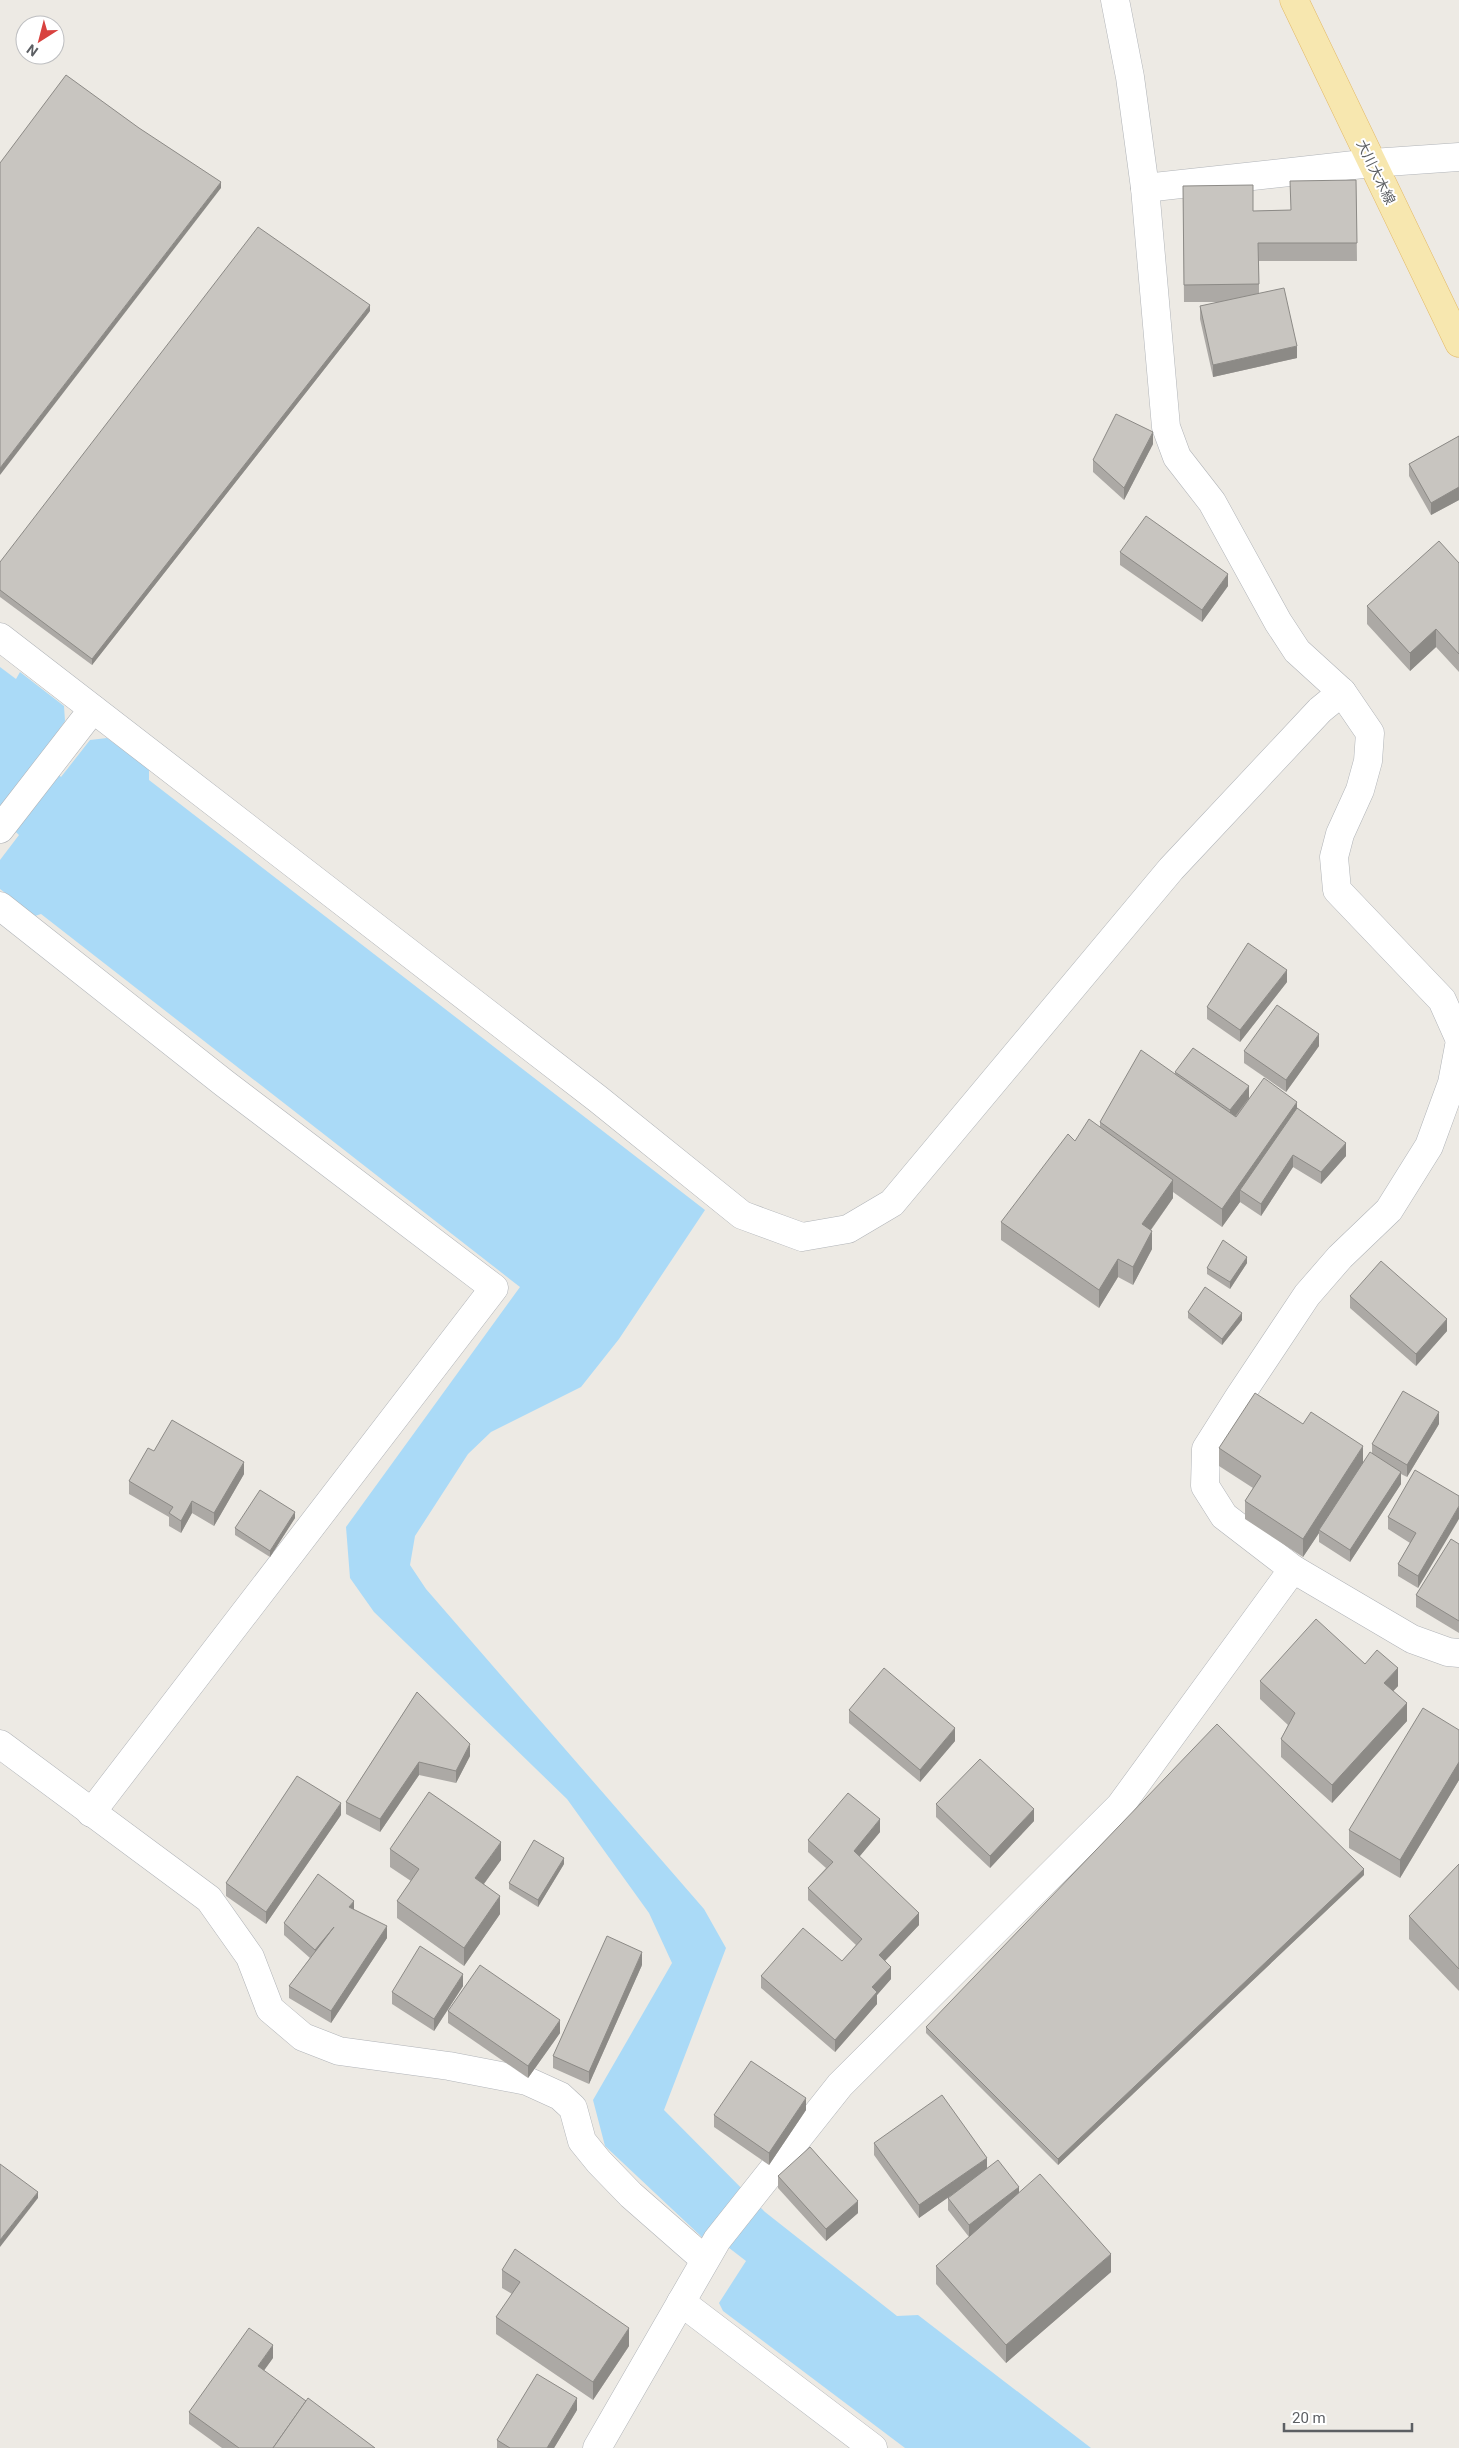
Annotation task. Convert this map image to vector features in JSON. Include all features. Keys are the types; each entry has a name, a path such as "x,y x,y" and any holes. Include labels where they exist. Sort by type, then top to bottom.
{"main road":[{"name":"大川大木線","path":"1294,0 1459,343"}],"street":[{"path":"1115,0 1130,77 1145,188 1166,427 1177,457 1212,502 1278,622 1297,651 1342,692 1370,733 1368,761 1360,790 1340,834 1334,857 1338,890 1442,1000 1459,1038"},
{"path":"1145,188 1372,163 1459,156"},
{"path":"0,637 88,716 598,1099 742,1215 802,1237 848,1229 892,1203 1171,869 1320,710 1342,692"},
{"path":"0,829 88,716"},
{"path":"0,906 224,1084 494,1288 91,1813"},
{"path":"1459,1046 1452,1084 1429,1146 1389,1210 1340,1258 1306,1295 1206,1449 1205,1486 1224,1516 1293,1569 1412,1639 1448,1652 1459,1653"},
{"path":"597,2448 716,2240 840,2085 1120,1806 1293,1569"},
{"path":"0,1744 209,1899 250,1957 270,2008 304,2037 340,2050 449,2066 527,2082 560,2096 573,2108 582,2141 599,2162 632,2195 704,2260"},
{"path":"681,2302 872,2448"}],"water":[{"path":"0,667 16,679 20,672 64,706 65,721 40,757 61,777 90,740 107,738 149,769 149,780 705,1210 619,1339 581,1387 491,1432 468,1454 415,1536 410,1565 426,1589 704,1909 726,1948 664,2110 765,2212 897,2316 918,2315 1091,2448 905,2448 723,2311 719,2303 746,2261 711,2234 705,2240 605,2146 593,2100 672,1963 649,1913 567,1799 374,1612 350,1578 346,1527 520,1287 41,914 35,916 0,889 0,860 19,835 0,817"}],"building":[{"path":"66,75 139,128 221,182 0,468 0,163"},
{"path":"1356,180 1357,243 1258,243 1259,284 1184,285 1183,186 1253,185 1253,211 1291,210 1290,181"},
{"path":"258,227 370,305 92,659 0,590 0,562"},
{"path":"1284,288 1297,346 1213,365 1200,306"},
{"path":"1116,414 1153,432 1124,488 1093,460"},
{"path":"1459,436 1459,487 1431,503 1409,464"},
{"path":"1146,516 1228,574 1202,610 1120,552"},
{"path":"1439,541 1459,563 1459,654 1436,629 1410,653 1367,606"},
{"path":"1248,943 1287,970 1240,1030 1207,1007"},
{"path":"1277,1005 1319,1034 1286,1080 1244,1051"},
{"path":"1193,1048 1249,1086 1230,1110 1175,1072"},
{"path":"1141,1050 1236,1117 1264,1078 1297,1102 1222,1209 1100,1122"},
{"path":"1297,1108 1346,1143 1321,1172 1293,1155 1261,1204 1240,1190"},
{"path":"1089,1119 1173,1180 1142,1224 1152,1231 1133,1267 1118,1259 1099,1290 1001,1222 1068,1134 1075,1141"},
{"path":"1223,1240 1247,1257 1230,1282 1207,1268"},
{"path":"1381,1261 1447,1319 1416,1354 1350,1296"},
{"path":"1205,1287 1242,1313 1222,1339 1188,1312"},
{"path":"1403,1391 1439,1412 1407,1465 1372,1444"},
{"path":"1255,1393 1303,1424 1311,1412 1363,1446 1303,1539 1245,1501 1261,1476 1219,1448"},
{"path":"172,1420 244,1462 214,1513 192,1501 181,1521 169,1513 173,1507 129,1481 148,1448 154,1451"},
{"path":"1370,1452 1401,1472 1350,1550 1319,1530"},
{"path":"1415,1470 1459,1496 1459,1506 1418,1576 1398,1564 1416,1533 1388,1517"},
{"path":"260,1490 295,1512 270,1551 235,1528"},
{"path":"1451,1539 1459,1544 1459,1621 1416,1595"},
{"path":"1316,1619 1365,1664 1377,1650 1398,1668 1384,1683 1407,1703 1332,1785 1281,1739 1295,1713 1260,1681"},
{"path":"884,1668 955,1728 920,1770 849,1710"},
{"path":"417,1692 470,1744 456,1771 419,1762 380,1819 346,1802"},
{"path":"1423,1708 1459,1730 1459,1762 1400,1860 1349,1830"},
{"path":"1217,1724 1364,1869 1058,2159 926,2027"},
{"path":"980,1759 1034,1809 990,1856 936,1804"},
{"path":"297,1776 341,1803 266,1912 226,1883"},
{"path":"429,1792 501,1842 475,1878 500,1896 464,1948 397,1901 419,1869 390,1849"},
{"path":"848,1793 880,1819 854,1851 919,1913 879,1955 891,1967 872,1987 877,1992 835,2040 761,1976 803,1928 842,1961 862,1939 808,1888 833,1862 808,1840"},
{"path":"534,1840 564,1858 538,1900 509,1883"},
{"path":"1459,1864 1459,1969 1409,1916"},
{"path":"318,1874 354,1901 349,1907 387,1926 331,2011 289,1986 334,1927 315,1950 284,1923"},
{"path":"607,1936 642,1952 589,2072 553,2056"},
{"path":"420,1946 463,1974 434,2019 392,1992"},
{"path":"480,1965 560,2020 528,2066 448,2011"},
{"path":"751,2061 806,2098 769,2153 714,2115"},
{"path":"942,2095 987,2158 919,2205 874,2143"},
{"path":"810,2147 858,2201 826,2229 778,2176"},
{"path":"998,2160 1019,2187 969,2225 948,2198"},
{"path":"0,2164 38,2192 0,2240"},
{"path":"1040,2174 1111,2254 1006,2345 936,2266"},
{"path":"515,2249 629,2328 593,2382 496,2317 520,2282 502,2270"},
{"path":"249,2328 273,2345 258,2366 306,2401 273,2448 239,2448 189,2412"},
{"path":"537,2374 577,2398 547,2448 510,2448 497,2440"},
{"path":"308,2398 375,2448 273,2448"}]}
